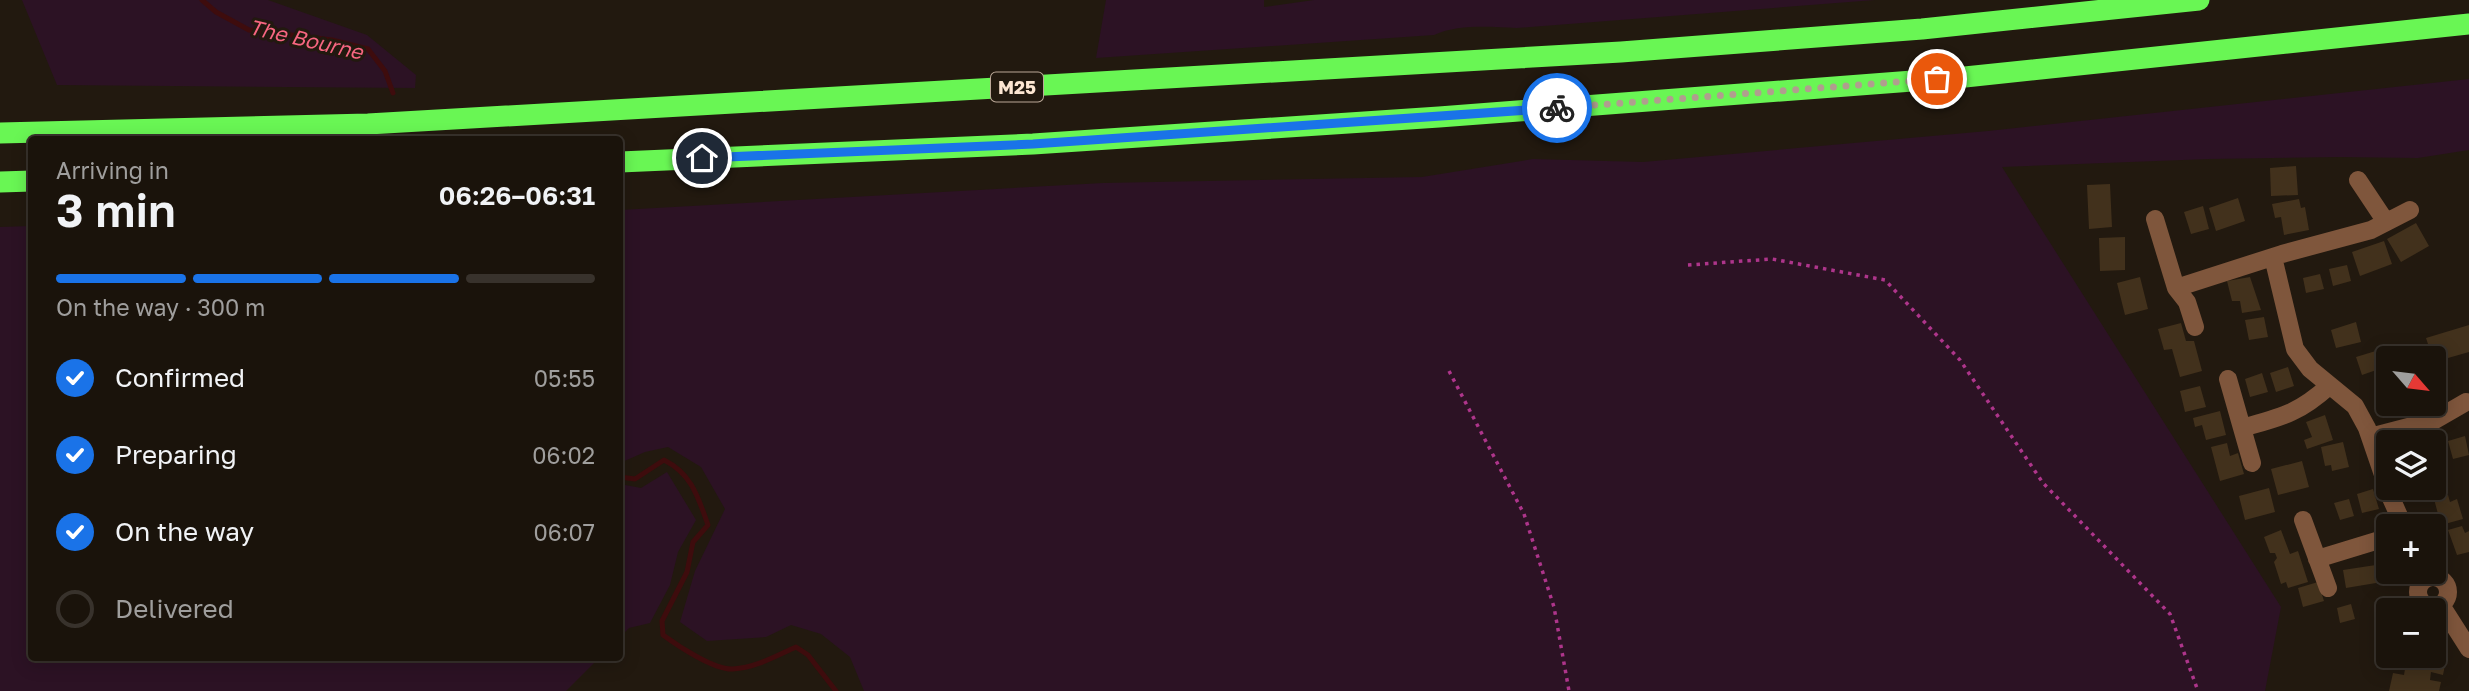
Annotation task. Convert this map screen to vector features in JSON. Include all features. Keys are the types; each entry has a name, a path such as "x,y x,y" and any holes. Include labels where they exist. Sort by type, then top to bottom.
{"highway":[{"name":"M25","path":"0,133 414,122 1621,52 1922,29 2199,0"},
{"path":"623,162 1033,144 1536,110 1965,77 2469,24"},
{"path":"0,182 28,181"}],"street":[{"path":"2358,180 2386,222"},
{"path":"2176,288 2371,230 2410,210"},
{"path":"2155,219 2176,288 2187,302 2195,327"},
{"path":"2273,257 2295,349 2310,369 2355,406 2370,437 2398,514"},
{"path":"2228,379 2252,463"},
{"path":"2242,428 2293,413 2312,402 2329,386"},
{"path":"2370,437 2435,420 2466,402"},
{"path":"2303,520 2328,588"},
{"path":"2317,559 2376,541"},
{"path":"2420,584 2419,597 2428,607 2441,605 2469,649"}],"path":[{"path":"1688,265 1772,259 1885,280 1960,360 2043,483 2170,614 2198,691"},
{"path":"1450,371 1524,514 1554,607 1569,691"}],"shaded area":[{"path":"22,0 268,0 367,35 416,75 415,88 57,85"},
{"path":"1106,0 1264,0 1264,7 1314,0 1875,0 1517,28 1464,28 1434,35 1096,58"},
{"path":"2469,79 2469,150 2418,158 2209,159 2002,167 2281,607 2265,691 864,691 850,657 821,634 791,625 766,637 707,641 680,622 695,571 725,509 701,467 668,447 645,452 623,462 623,210 1103,183 1422,177 1533,159 1643,162 1988,131"},
{"path":"28,226 28,661 596,661 566,691 0,691 0,227"},
{"path":"667,472 696,520 678,552 670,585 650,623 629,628 623,634 623,485 641,488"}],"building":[{"path":"2296,166 2298,195 2271,196 2270,168"},
{"path":"2110,184 2112,227 2089,229 2087,185"},
{"path":"2238,198 2245,221 2216,231 2209,208"},
{"path":"2299,199 2301,208 2305,207 2309,230 2284,235 2281,217 2275,218 2272,204"},
{"path":"2203,206 2209,229 2191,234 2184,212"},
{"path":"2416,223 2429,246 2401,262 2387,239"},
{"path":"2125,237 2125,270 2100,271 2099,238"},
{"path":"2384,241 2392,264 2360,276 2352,252"},
{"path":"2347,265 2351,281 2333,286 2329,269"},
{"path":"2320,274 2324,289 2306,293 2303,278"},
{"path":"2140,277 2148,309 2125,315 2117,283"},
{"path":"2250,277 2261,310 2242,313 2240,301 2232,301 2227,281"},
{"path":"2264,317 2268,337 2249,340 2245,320"},
{"path":"2356,322 2361,342 2336,348 2331,330"},
{"path":"2181,323 2186,341 2194,341 2202,371 2180,377 2172,349 2164,350 2158,329"},
{"path":"2469,325 2469,352 2446,359 2446,346 2429,346 2426,338"},
{"path":"2376,351 2376,370 2362,375 2356,357"},
{"path":"2288,367 2294,386 2276,392 2270,373"},
{"path":"2262,373 2268,392 2250,397 2245,379"},
{"path":"2200,386 2206,407 2185,412 2180,391"},
{"path":"2220,411 2226,435 2206,440 2202,425 2195,427 2193,418"},
{"path":"2325,415 2333,440 2307,449 2304,440 2312,437 2306,422"},
{"path":"2465,436 2469,455 2453,459 2448,441"},
{"path":"2343,442 2349,467 2332,471 2331,465 2325,466 2321,447"},
{"path":"2227,443 2230,456 2238,453 2244,474 2220,481 2211,447"},
{"path":"2302,461 2309,487 2278,495 2271,469"},
{"path":"2269,488 2275,512 2245,520 2239,496"},
{"path":"2373,489 2379,509 2362,513 2357,494"},
{"path":"2446,496 2450,502 2457,499 2463,519 2446,524 2446,514 2438,514 2434,500 2446,500"},
{"path":"2349,499 2354,516 2340,520 2334,503"},
{"path":"2462,526 2465,533 2469,531 2469,552 2457,555 2448,530"},
{"path":"2281,530 2290,554 2298,551 2308,582 2288,588 2286,582 2281,584 2274,562 2277,558 2275,553 2270,553 2264,537"},
{"path":"2376,565 2376,583 2346,588 2343,570"},
{"path":"2318,582 2324,601 2303,607 2298,588"},
{"path":"2351,604 2355,619 2340,623 2337,608"},
{"path":"2399,668 2444,668 2443,675 2431,672 2430,680 2441,682 2439,691 2389,691 2393,673 2404,675 2405,669"}],"waterway":[{"name":"The Bourne","path":"202,0 216,12 249,30 332,40 368,49 385,71 393,93"},
{"name":"The Bourne","path":"623,477 635,479 664,460 688,479 708,525 693,542 687,572 662,621 663,635 706,662 733,669 757,664 796,647 808,655 836,691"}],"way so far":[{"path":"1557,108 1937,79"}],"route":[{"path":"702,158 1033,144 1557,108"}]}
